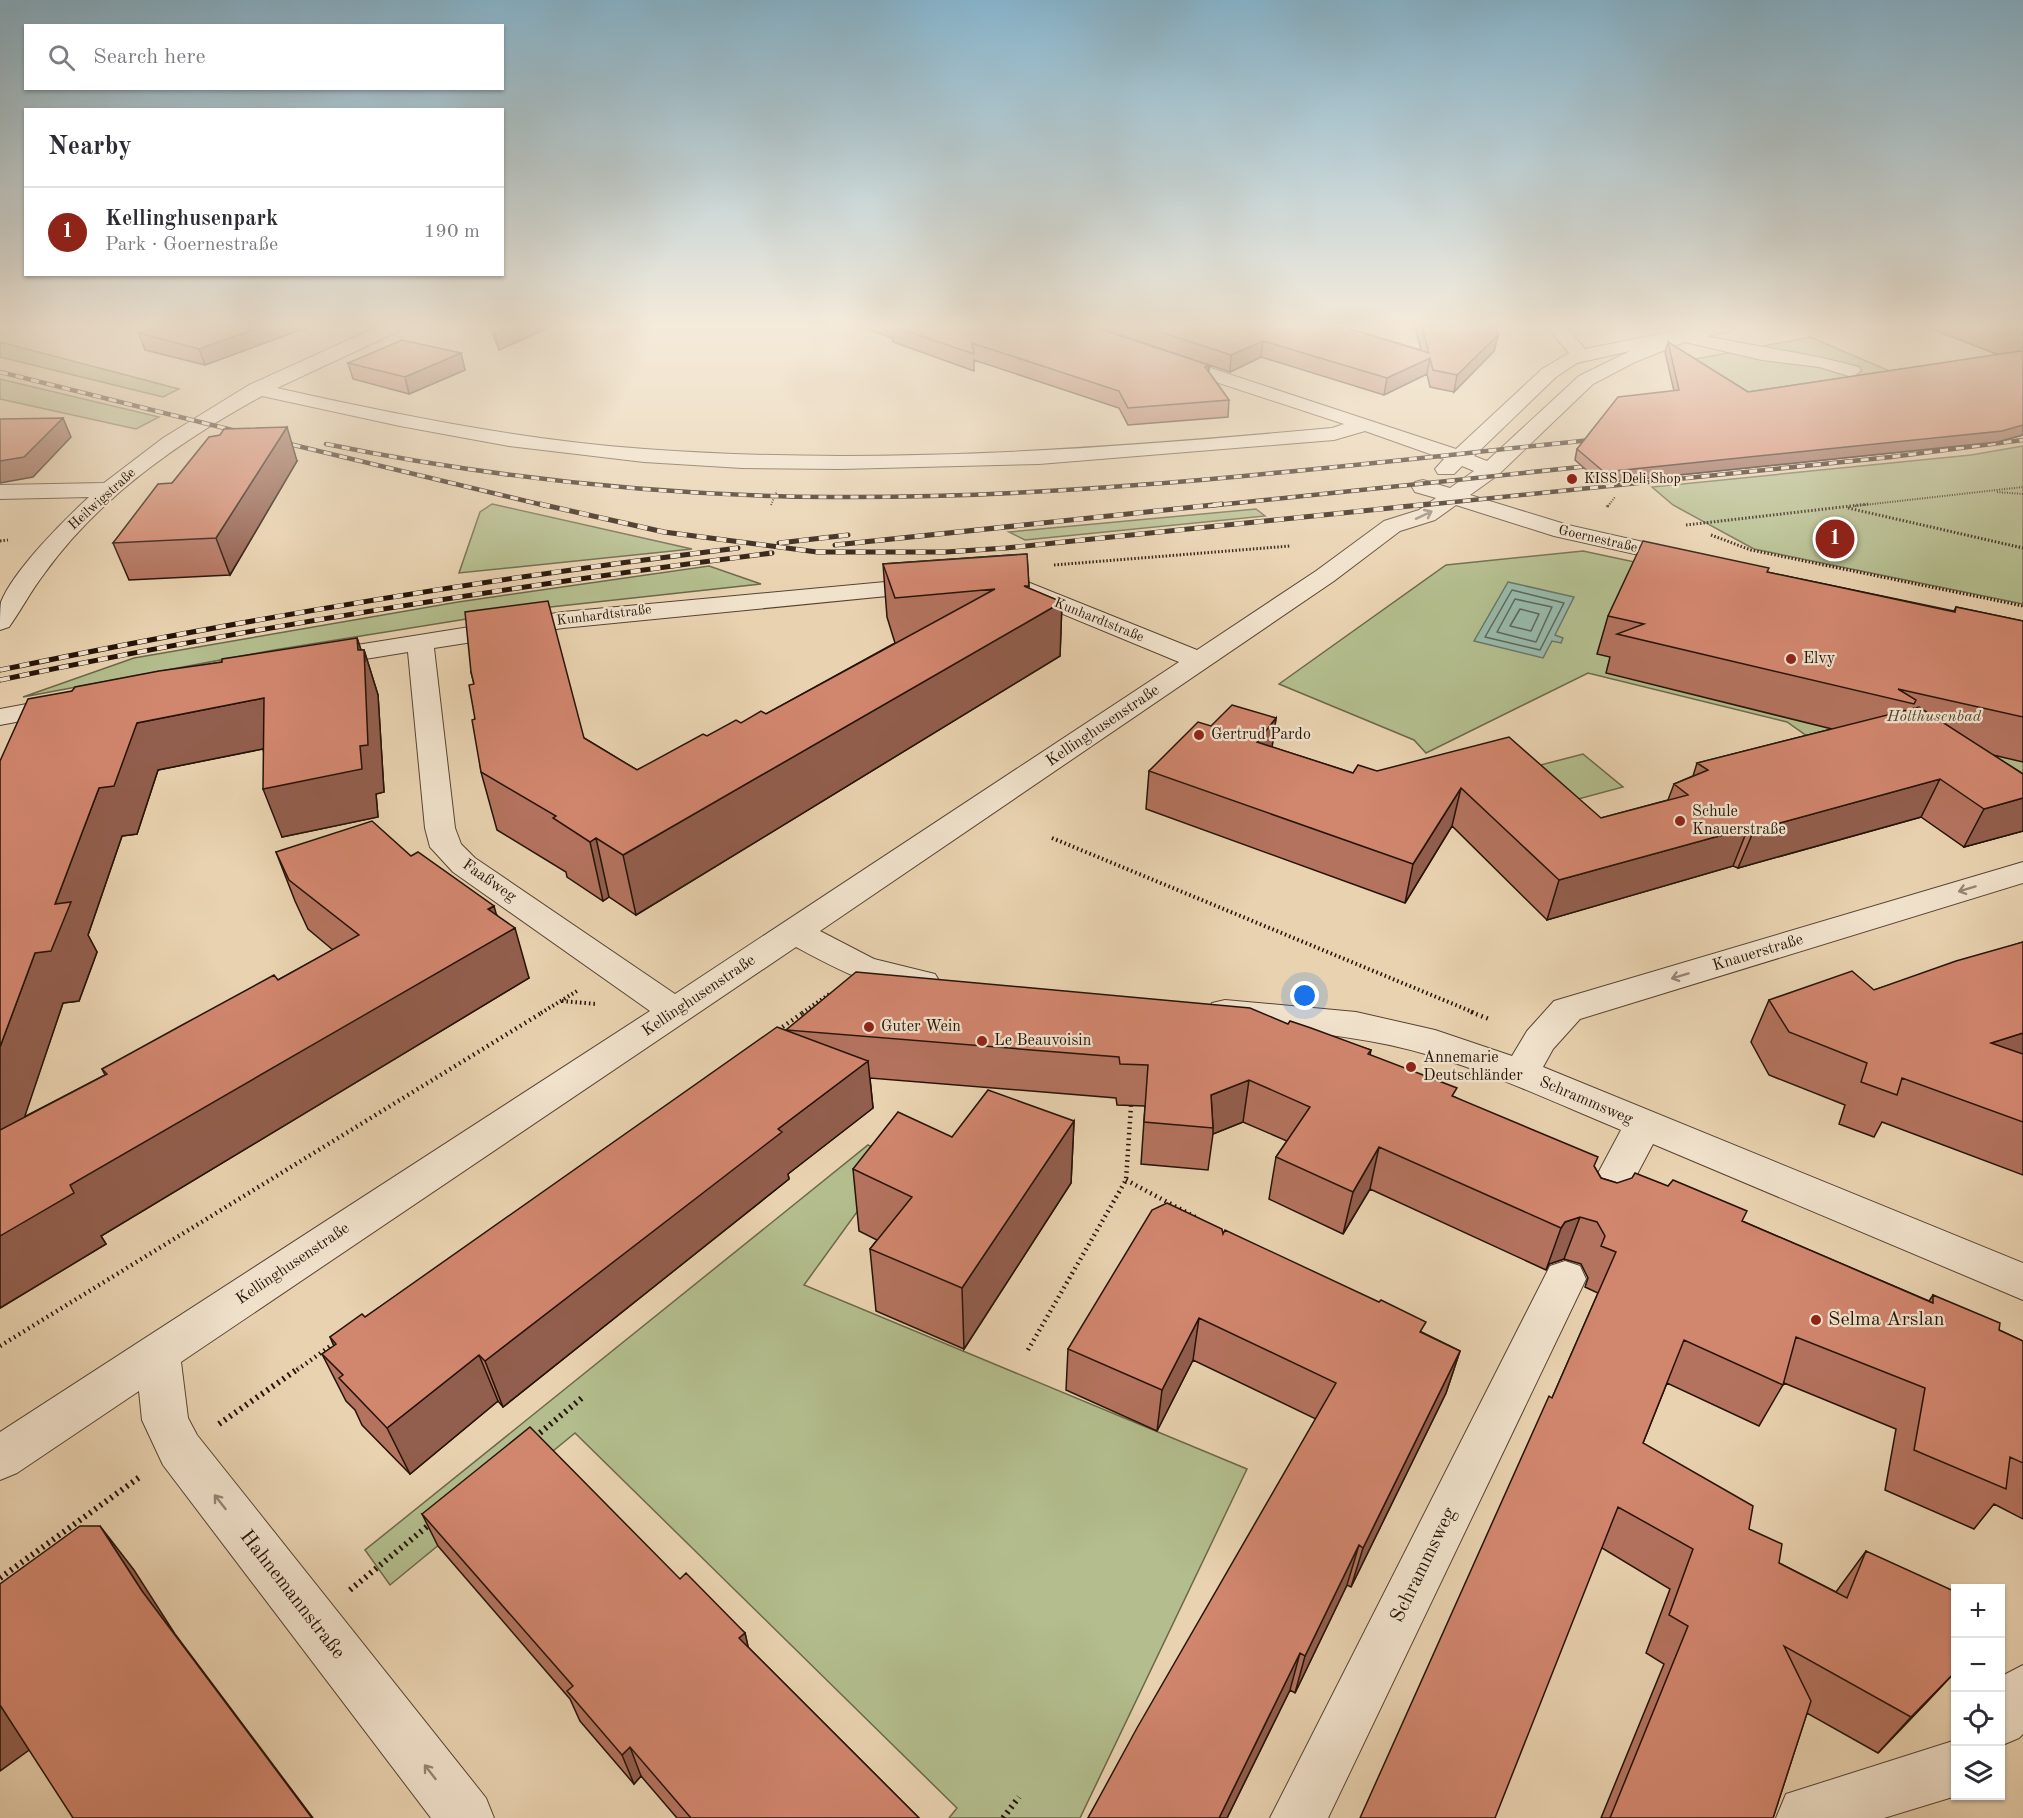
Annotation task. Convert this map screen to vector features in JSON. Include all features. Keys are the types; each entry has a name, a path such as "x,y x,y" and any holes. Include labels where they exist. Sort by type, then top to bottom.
{"street":[{"name":"Heilwigstraße","path":"0,622 14,598 53,545 109,490 164,446 219,412"},
{"path":"358,412 422,426 548,445 673,456 812,463 972,461 1113,455 1334,434 1364,425"},
{"path":"1324,412 1460,457 1490,470"},
{"name":"Kellinghusenstraße","path":"1392,526 1399,507 1460,457 1509,412"},
{"name":"Kellinghusenstraße","path":"0,1458 1200,661 1325,576 1392,526 1427,515 1454,497 1490,470 1550,412"},
{"name":"Goernestraße","path":"1423,487 1562,531 1712,564"},
{"path":"0,492 109,490"},
{"name":"Kunhardtstraße","path":"996,582 1024,589 1200,661"},
{"name":"Kunhardtstraße","path":"296,663 420,641 648,610 952,583"},
{"name":"Faaßweg","path":"420,641 440,828 446,847 464,865 675,1011"},
{"path":"0,717 90,700"},
{"name":"Knauerstraße","path":"1521,1073 1540,1040 1567,1010 2023,872"},
{"path":"795,932 864,969 908,981 953,986"},
{"name":"Schrammsweg","path":"1190,1010 1356,1025 1435,1043 1521,1073 2023,1282"},
{"name":"Schrammsweg","path":"1600,1207 1642,1125"},
{"name":"Schrammsweg","path":"1298,1818 1565,1279"},
{"name":"Hahnemannstraße","path":"158,1354 165,1420 180,1450 466,1818"},
{"path":"2005,1714 2023,1692"},
{"path":"1804,1818 1806,1814 1951,1770"}],"path":[{"path":"1685,525 2023,487"},
{"path":"1987,492 2023,494"},
{"path":"1844,507 2023,548"},
{"path":"0,540 8,540"},
{"path":"996,582 1009,568 1290,546"},
{"path":"1751,550 2023,606"},
{"path":"1052,838 1540,1040"},
{"path":"774,1033 841,985"},
{"path":"0,1346 584,986"},
{"path":"561,1001 602,1005"},
{"path":"1028,1350 1126,1180 1131,1106"},
{"path":"1126,1180 1194,1214 1201,1221"},
{"path":"213,1428 338,1340"},
{"path":"529,1442 583,1397"},
{"path":"0,1578 152,1468"},
{"path":"312,1621 439,1517"},
{"path":"1003,1818 1019,1797"}],"green space":[{"path":"58,412 137,412 159,417 136,429"},
{"path":"2023,446 2023,604 1754,549 1673,505 1652,487 1971,455"},
{"path":"492,504 692,549 459,573 480,512"},
{"path":"1256,509 1265,516 1025,540 1009,532"},
{"name":"Holthusenbad","path":"1583,551 2023,645 2023,831 1964,847 1787,722 1588,673 1426,753 1414,740 1279,684 1446,565"},
{"path":"709,566 761,584 523,610 274,650 23,697 134,658 458,602"},
{"path":"1583,754 1623,787 1545,808 1506,774"},
{"path":"868,1145 881,1151 878,1183 804,1285 1247,1469 1080,1818 949,1818 957,1808 575,1433 390,1585 365,1550"}],"water":[{"path":"1508,582 1574,597 1555,635 1563,638 1561,643 1552,641 1543,658 1474,641"}],"building":[{"path":"1606,412 2023,412 2023,425 2002,431 1604,472 1577,449"},
{"path":"63,418 24,457 0,461 0,419"},
{"path":"287,427 216,538 113,543 158,484 172,483 209,437 220,435 224,429"},
{"path":"1643,541 1769,568 1767,572 1955,612 1956,607 2023,621 2023,717 1898,689 1916,700 1914,704 1617,634 1644,624 1608,616"},
{"path":"1027,554 1029,586 1024,586 1062,602 623,855 596,838 590,842 553,818 556,816 481,772 472,720 475,719 469,685 474,684 465,612 548,601 584,738 637,770 703,734 707,736 736,720 741,723 761,711 766,714 995,589 895,598 883,564"},
{"path":"357,638 358,650 364,650 368,745 360,746 362,769 263,789 264,698 137,723 114,786 99,788 55,904 71,902 51,951 35,953 0,1047 0,761 28,699 72,691 75,687 222,662 222,659"},
{"path":"1232,705 1276,718 1257,742 1353,773 1358,765 1377,771 1509,737 1601,818 1688,795 1674,784 1708,770 1697,763 1919,707 2023,774 2023,798 1984,809 1940,779 1754,830 1748,828 1559,880 1461,788 1413,864 1149,771 1198,722 1211,726"},
{"path":"372,821 411,856 418,852 494,906 488,909 515,928 70,1185 74,1193 0,1236 0,1130 107,1074 102,1069 274,975 278,980 359,935 289,880 276,852"},
{"path":"2023,942 2023,1033 1991,1043 2023,1054 2023,1122 1902,1078 1897,1095 1861,1082 1867,1063 1789,1032 1769,1000 1852,971 1874,990 1956,961"},
{"path":"856,972 1250,1008 1288,1024 1290,1021 1371,1050 1368,1054 1457,1088 1452,1096 1598,1157 1594,1166 1601,1178 1617,1183 1632,1178 1635,1173 1668,1186 1673,1180 1747,1211 1742,1221 1933,1303 1933,1295 2000,1323 1999,1330 2023,1341 2023,1463 2010,1457 2006,1489 1914,1450 1925,1388 1796,1337 1783,1385 1684,1340 1643,1443 1753,1506 1749,1529 1782,1544 1779,1563 1847,1598 1866,1551 1951,1590 1951,1676 1911,1717 1784,1646 1811,1701 1773,1818 1610,1818 1688,1626 1669,1615 1693,1549 1618,1507 1495,1818 1360,1818 1549,1396 1552,1398 1616,1252 1601,1246 1605,1236 1597,1222 1580,1217 1565,1222 1561,1228 1379,1147 1353,1192 1276,1157 1310,1107 1249,1080 1211,1095 1213,1128 1144,1122 1148,1065 1120,1064 1119,1057 786,1030"},
{"path":"777,1027 868,1061 778,1129 782,1132 485,1361 479,1355 387,1428 339,1378 343,1375 322,1354 336,1344 330,1337 362,1314 365,1317"},
{"path":"988,1090 1074,1121 962,1288 870,1249 912,1197 853,1169 898,1112 952,1137"},
{"path":"1167,1203 1222,1229 1223,1234 1225,1230 1426,1322 1420,1332 1460,1351 1363,1548 1359,1545 1305,1656 1300,1653 1219,1818 1088,1818 1137,1728 1336,1383 1199,1318 1162,1390 1068,1349 1152,1210"},
{"path":"530,1427 680,1579 686,1573 745,1633 739,1638 919,1818 691,1818 630,1747 622,1755 567,1691 573,1686 422,1514"},
{"path":"80,1526 100,1526 142,1591 312,1818 73,1818 0,1705 0,1584"}],"railway":[{"path":"159,412 244,433"},
{"path":"326,444 451,466 577,483 704,493 831,497 928,496 1121,486 1601,439"},
{"path":"1415,506 1891,457 2023,440"},
{"path":"277,441 547,506"},
{"path":"1208,506 1599,465"},
{"path":"540,504 664,532 817,552 946,552 1006,548 1429,504"},
{"path":"835,545 1222,504"},
{"path":"779,543 848,535"},
{"path":"0,670 368,601 460,586 738,548"},
{"path":"0,680 192,642 481,593 772,553"}],"place":[{"name":"KISS Deli Shop","path":"1572,479"},
{"name":"Kellinghusenpark","path":"1835,539"},
{"name":"Elvy","path":"1791,659"},
{"name":"Gertrud Pardo","path":"1199,735"},
{"name":"Schule Knauerstraße","path":"1680,821"},
{"name":"Guter Wein","path":"869,1027"},
{"name":"Le Beauvoisin","path":"982,1041"},
{"name":"Annemarie Deutschländer","path":"1411,1067"},
{"name":"Selma Arslan","path":"1816,1320"}]}
